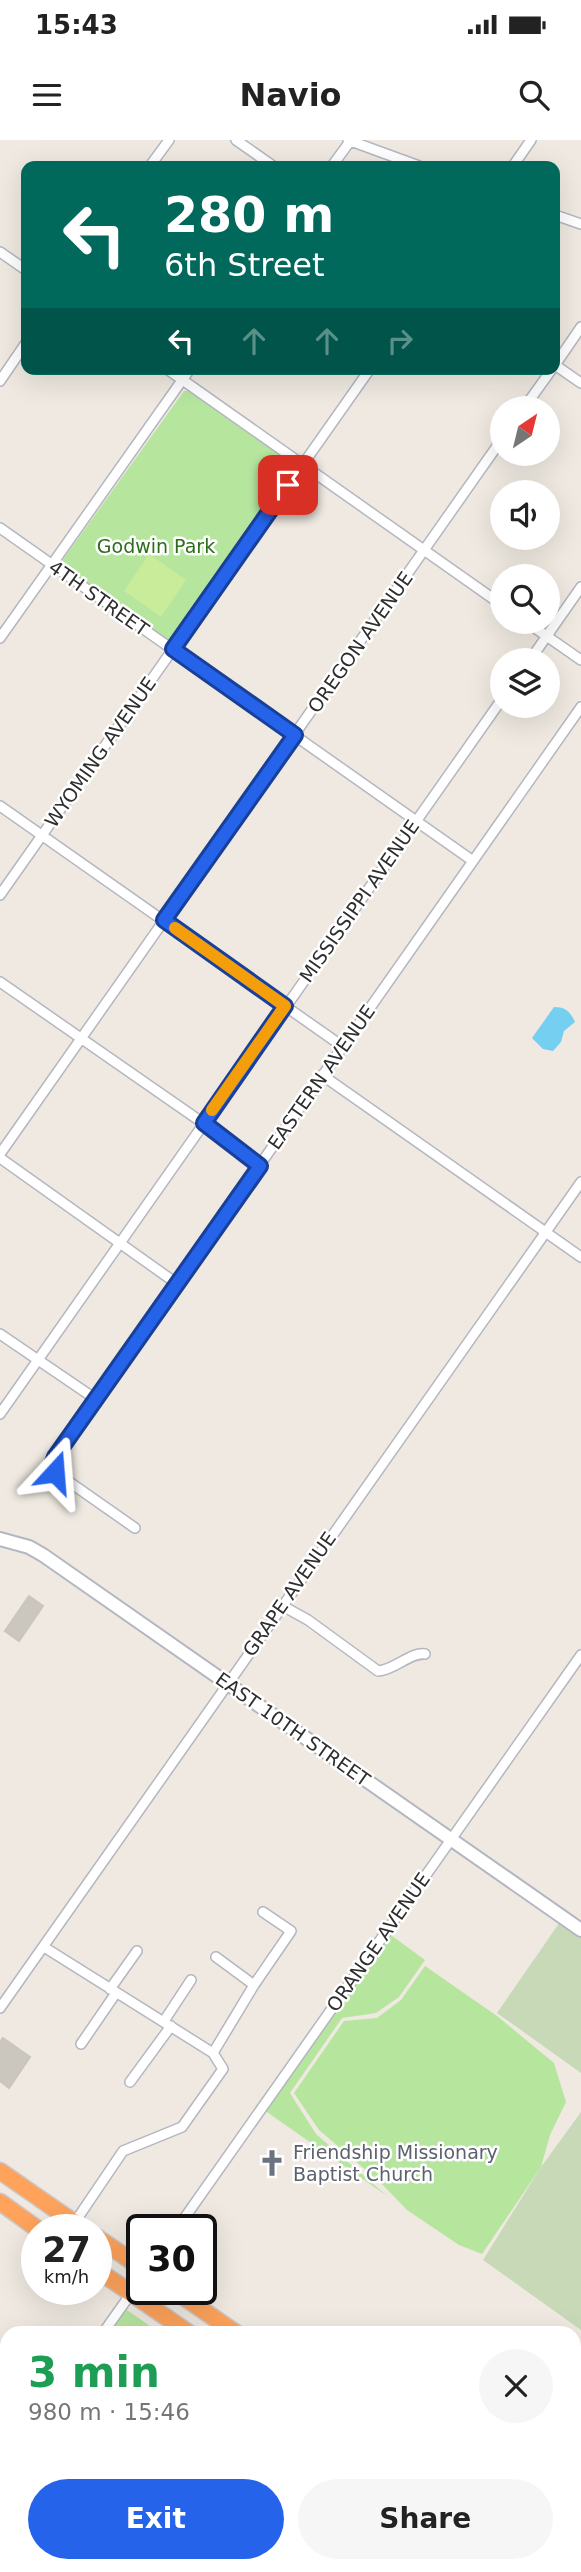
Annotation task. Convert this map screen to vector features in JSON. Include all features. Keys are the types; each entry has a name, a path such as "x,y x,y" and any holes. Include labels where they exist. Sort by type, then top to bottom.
{"highway":[{"path":"0,2171 63,2214"},
{"path":"0,2202 21,2217"},
{"path":"148,2305 179,2326"},
{"path":"195,2305 226,2326"}],"street":[{"path":"154,161 169,140"},
{"path":"236,140 267,161"},
{"path":"335,161 350,140 406,161"},
{"path":"516,161 531,140"},
{"path":"560,217 581,224"},
{"path":"0,251 21,266"},
{"path":"560,358 581,327"},
{"path":"0,381 21,351"},
{"path":"560,368 581,383"},
{"path":"176,375 490,596"},
{"path":"0,638 186,375"},
{"name":"WYOMING AVENUE","path":"0,895 366,375"},
{"path":"533,396 548,375"},
{"name":"OREGON AVENUE","path":"0,1156 490,456"},
{"name":"4TH STREET","path":"0,528 473,861"},
{"path":"538,648 581,587"},
{"path":"544,634 581,660"},
{"name":"EASTERN AVENUE","path":"135,1528 55,1472 52,1465 55,1457 581,707"},
{"name":"MISSISSIPPI AVENUE","path":"0,1414 490,716"},
{"path":"0,806 342,1046"},
{"path":"0,982 204,1123 260,1166"},
{"path":"322,1076 581,1257"},
{"path":"0,1156 176,1283"},
{"name":"GRAPE AVENUE","path":"1,2004 44,1947 281,1605 581,1182"},
{"path":"0,1334 94,1398"},
{"name":"EAST 10TH STREET","path":"0,1539 22,1544 43,1555 581,1930"},
{"path":"281,1605 308,1620 378,1671 390,1671 418,1653 425,1654"},
{"name":"ORANGE AVENUE","path":"187,2214 581,1655"},
{"path":"213,2053 291,1931 263,1912"},
{"path":"44,1947 213,2053 223,2069 182,2127 123,2151 87,2214"},
{"path":"80,2044 137,1951"},
{"path":"216,1957 254,1985"},
{"path":"130,2082 191,1980"},
{"path":"108,2326 126,2300"}],"green space":[{"name":"Godwin Park","path":"184,391 190,391 295,466 176,638 167,640 64,568 62,561"},
{"path":"149,554 186,580 161,617 124,591"},
{"path":"560,1922 581,1937 581,2073 497,2013"},
{"path":"388,1933 425,1960 399,1997 376,2013 342,2018 290,2093 316,2134 387,2196 264,2110"},
{"path":"425,1966 497,2016 554,2063 566,2102 550,2135 541,2167 482,2254 459,2245 407,2210 380,2182 319,2130 294,2093 344,2021 377,2018 401,2000"},
{"path":"581,2112 581,2326 575,2326 483,2260 541,2167"},
{"path":"124,2308 150,2326 114,2326"}],"water":[{"path":"554,1007 567,1010 575,1022 564,1031 561,1042 553,1051 543,1049 532,1038"}],"building":[{"path":"29,1596 43,1606 19,1641 5,1631"},
{"path":"3,2038 30,2057 9,2088 0,2081 0,2042"}],"slow traffic":[{"path":"175,928 285,1006 212,1110"}],"place":[{"name":"Friendship Missionary Baptist Church","path":"272,2163"}],"route":[{"path":"55,1472 52,1465 55,1457 94,1398 260,1166 204,1123 285,1006 164,920 295,735 173,649 288,485"}]}
